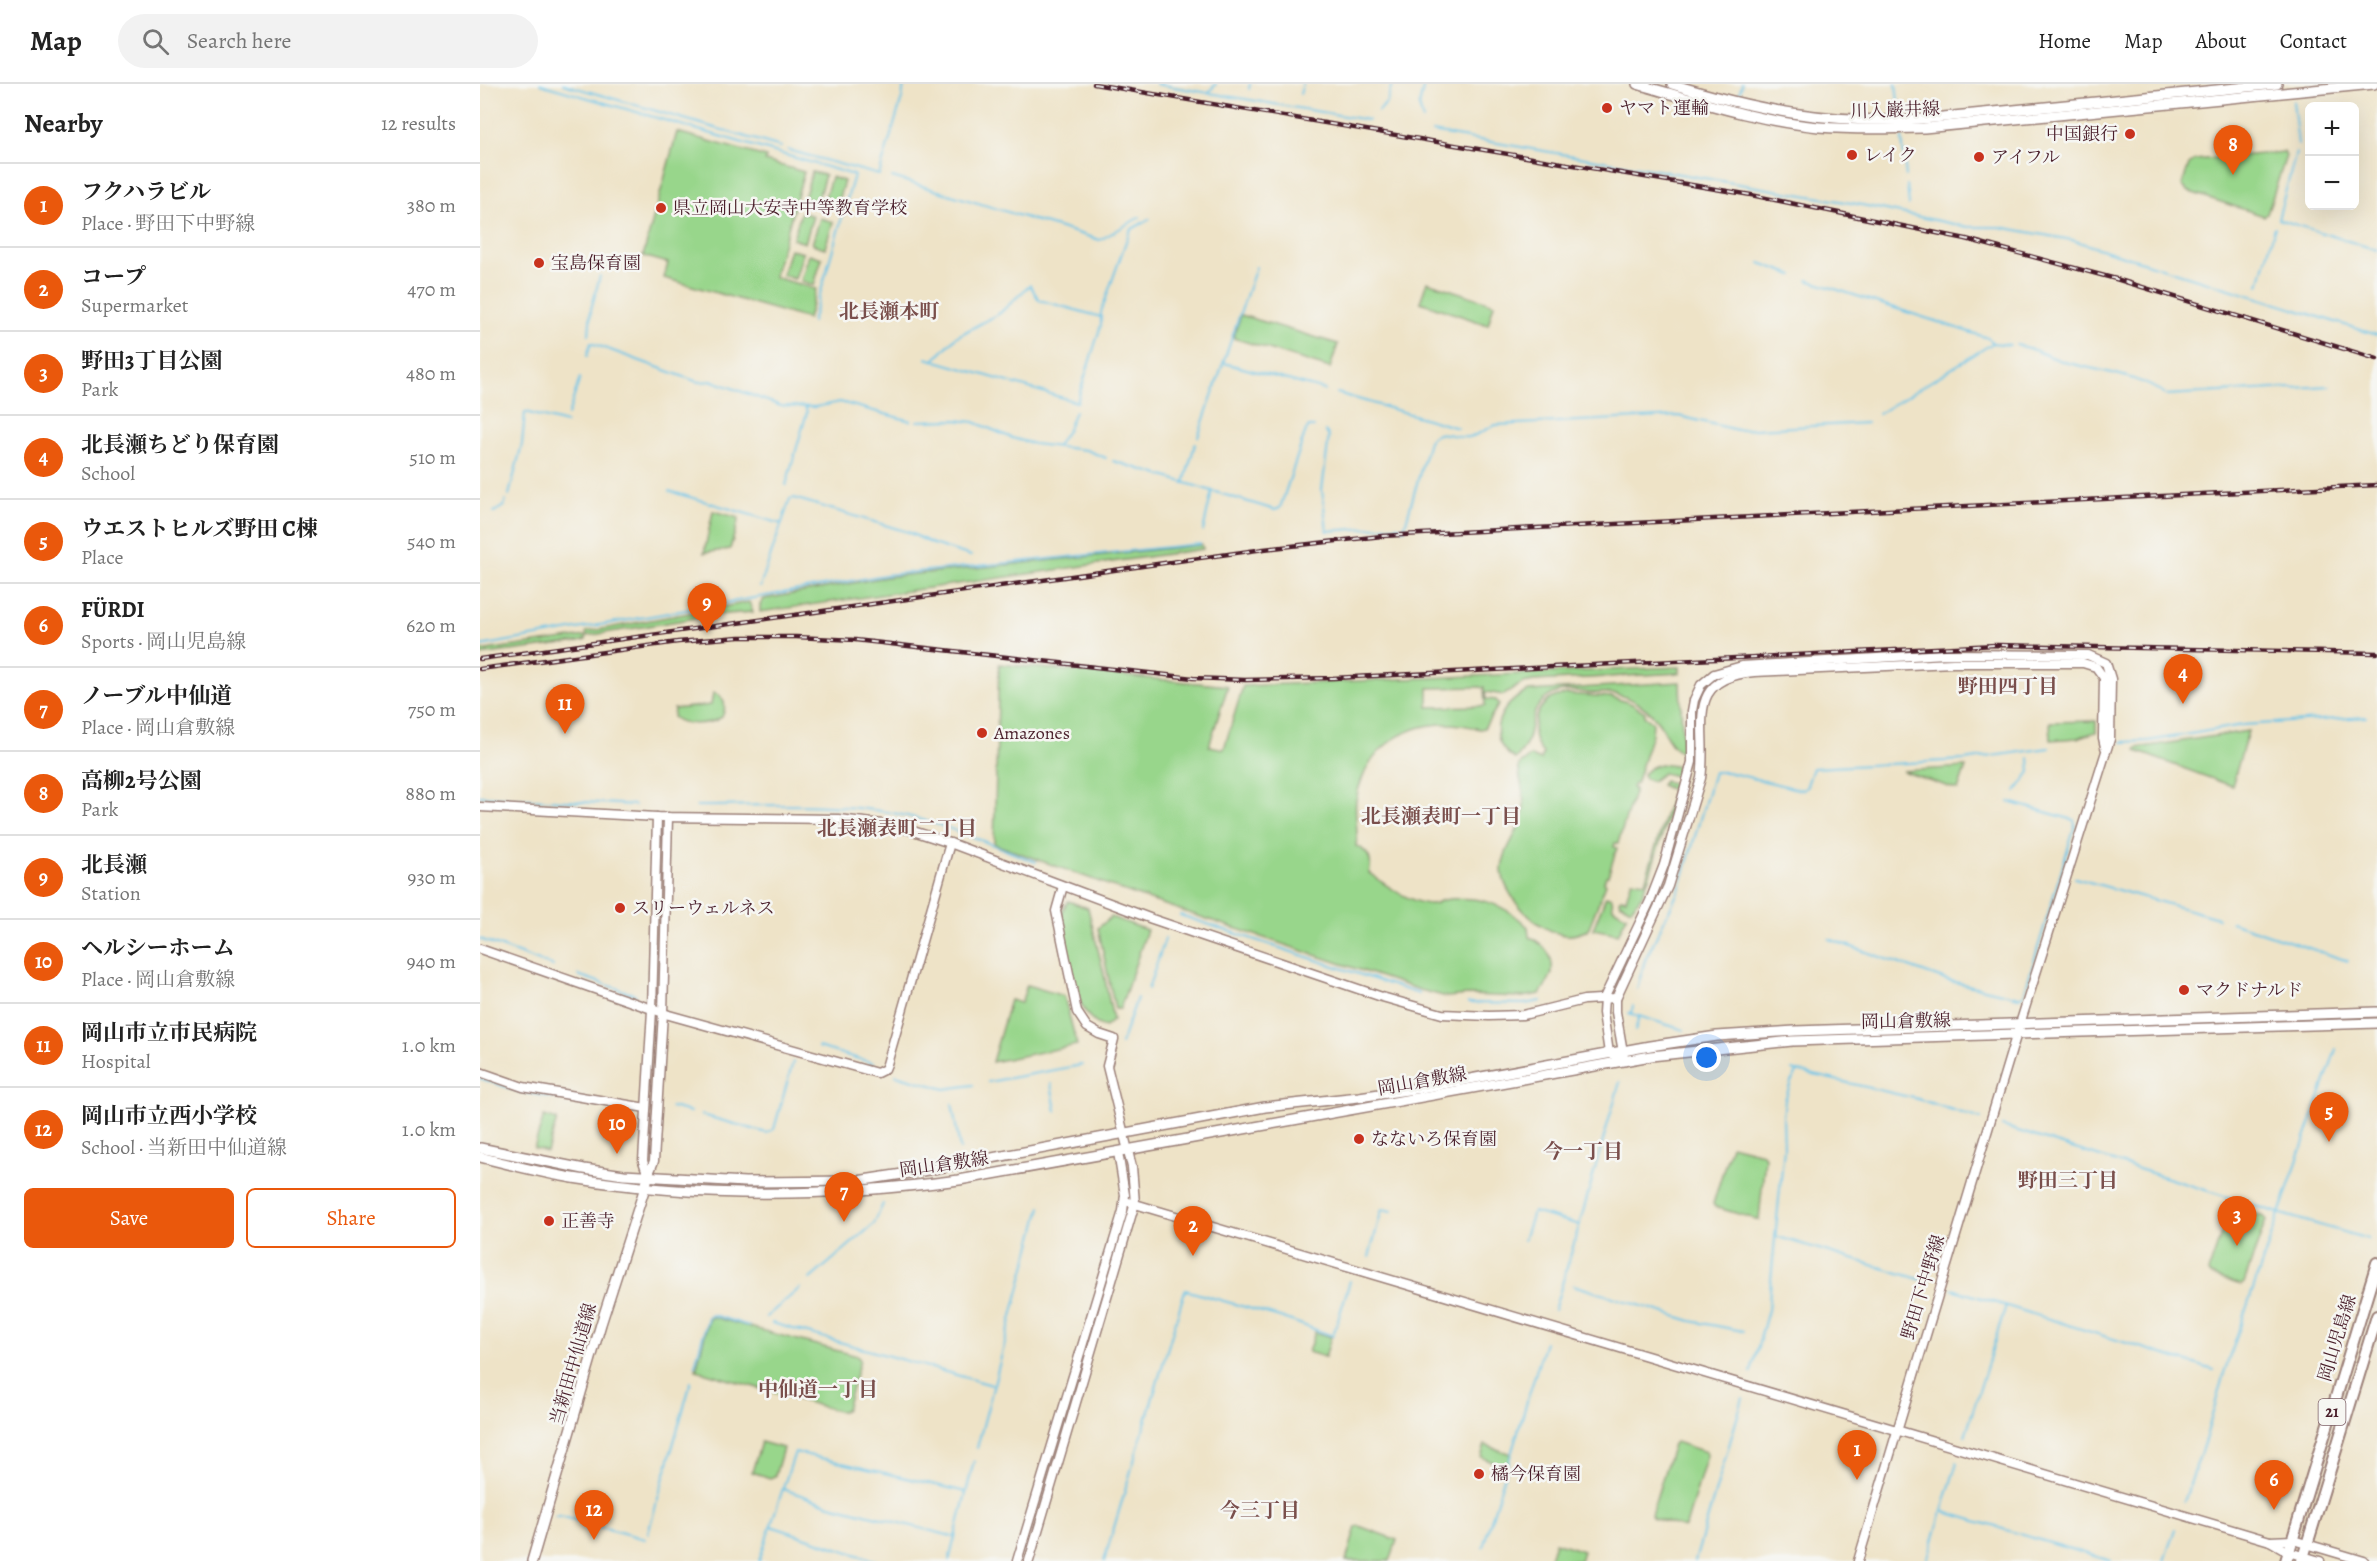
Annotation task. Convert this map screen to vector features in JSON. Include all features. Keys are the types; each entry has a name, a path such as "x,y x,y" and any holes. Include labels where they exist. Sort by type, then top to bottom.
{"main road":[{"name":"川入巌井線","path":"1637,84 1768,119 1819,127 1864,129 1924,128 2374,84"},
{"name":"川入巌井線","path":"1671,84 1770,111 1818,118 1863,120 1923,119 2277,84"},
{"name":"岡山倉敷線","path":"480,1148 584,1169 648,1176 764,1182 857,1181 1265,1107 1421,1088 1623,1050 1717,1036 1795,1030 2377,1012"},
{"name":"岡山倉敷線","path":"480,1157 571,1178 646,1187 778,1194 868,1190 959,1180 1625,1061 1724,1047 1792,1041 2377,1023"},
{"name":"当新田中仙道線","path":"532,1561 601,1324 648,1176"},
{"name":"岡山児島線","path":"2288,1556 2377,1263"},
{"name":"岡山児島線","path":"2303,1559 2377,1316"}],"street":[{"path":"1625,1061 1609,1053 1603,1013 1604,998 1659,882 1692,762 1694,700 1701,685 1714,674 1753,665 1945,654 2088,655 2103,660 2110,671 2110,738 2105,747"},
{"path":"1625,1061 1616,1012 1616,998 1668,886 1701,778 1703,762 1701,712 1714,686 1722,680 1754,672 1953,663 2084,663 2096,667 2104,678 2103,738 2105,747"},
{"name":"野田下中野線","path":"1858,1561 2105,747"},
{"path":"480,807 657,817 855,820 910,830 950,843 1063,886 1373,994 1442,1014 1523,1015 1584,1000 1616,998"},
{"path":"648,1176 643,1161 652,1010 657,817"},
{"path":"648,1176 654,1161 663,1013 668,817"},
{"path":"480,949 652,1010 873,1073 881,1072 887,1064 950,843"},
{"path":"1017,1561 1090,1315 1109,1262 1125,1201 1124,1133 1107,1066 1114,1039 1087,1027 1077,1012 1056,911 1063,886"},
{"path":"480,1072 523,1087 646,1108"},
{"path":"1029,1561 1135,1203 1134,1180 1123,1151"},
{"path":"1125,1201 2270,1541 2293,1540 2364,1561"},
{"path":"2270,1541 2288,1556 2320,1561"}],"green space":[{"path":"677,132 766,157 765,161 804,172 774,277 816,289 808,319 664,278 668,263 643,256"},
{"path":"2284,152 2286,156 2267,214 2264,216 2187,191 2182,185 2189,164 2195,160"},
{"path":"812,172 825,175 817,202 804,198"},
{"path":"831,177 844,181 836,208 823,204"},
{"path":"801,212 813,216 805,243 793,239"},
{"path":"820,218 833,222 825,248 812,244"},
{"path":"790,249 803,253 795,279 782,275"},
{"path":"809,254 822,258 814,285 801,281"},
{"path":"1427,282 1494,304 1488,325 1420,302"},
{"path":"1241,315 1338,344 1330,368 1233,338"},
{"path":"713,511 739,518 730,549 704,553"},
{"path":"1202,545 1203,549 760,612 760,605 764,599 886,577"},
{"path":"749,602 753,612 714,615 587,636 586,632"},
{"path":"585,636 586,640 579,642 480,655 480,651"},
{"path":"999,664 1228,686 1209,746 1224,749 1243,686 1680,667 1680,673 1534,681 1523,683 1504,695 1485,692 1486,699 1496,700 1499,704 1484,728 1438,724 1401,735 1385,746 1372,760 1362,778 1356,800 1356,846 1364,850 1368,856 1369,873 1398,893 1415,901 1432,904 1443,900 1479,900 1510,912 1528,927 1529,937 1547,950 1551,960 1551,975 1540,994 1522,997 1468,995 1447,997 1420,990 1153,901 994,844","holes":["1484,687 1485,706 1428,707 1428,688"]},
{"path":"1680,682 1683,753 1673,746 1653,715 1646,709 1632,700 1605,693 1561,691 1550,695 1539,705 1526,744 1515,759 1499,742 1497,732 1503,713 1518,697 1529,691"},
{"path":"713,693 720,696 724,702 722,717 711,722 690,724 673,717 674,709 711,705"},
{"path":"1567,694 1612,697 1632,704 1645,712 1644,716 1653,723 1652,734 1636,784 1632,788 1635,789 1618,843 1615,843 1614,847 1617,848 1604,882 1606,884 1588,930 1569,935 1545,928 1524,911 1508,890 1502,869 1505,855 1523,814 1524,800 1519,765 1531,756 1541,760 1543,753 1534,733 1536,718 1543,705 1549,700"},
{"path":"2096,721 2096,732 2077,738 2051,740 2050,722"},
{"path":"2248,731 2232,786 2136,751 2137,748"},
{"path":"1660,764 1681,767 1680,777 1663,773 1652,781 1645,779 1643,774"},
{"path":"1966,767 1958,790 1902,771"},
{"path":"1664,781 1678,784 1649,877 1642,895 1631,909 1619,900 1626,899 1632,880 1645,882 1673,790 1661,785"},
{"path":"1606,896 1612,898 1613,908 1627,916 1618,934 1593,929"},
{"path":"1068,901 1088,908 1113,1020 1105,1027 1094,1021 1085,1011 1078,997 1068,963 1061,919"},
{"path":"1111,917 1147,930 1120,1009 1115,1009 1098,928"},
{"path":"1027,985 1064,996 1077,1045 992,1062 1010,1000 1021,1003"},
{"path":"544,1116 557,1120 547,1152 534,1148"},
{"path":"1731,1145 1762,1153 1765,1157 1759,1220 1715,1207 1713,1204"},
{"path":"2233,1207 2264,1217 2266,1220 2244,1283 2241,1285 2210,1275 2208,1272 2230,1209"},
{"path":"713,1317 857,1356 860,1360 846,1409 841,1412 696,1370 709,1318"},
{"path":"1315,1332 1331,1337 1325,1357 1308,1352"},
{"path":"761,1442 783,1448 775,1476 770,1478 752,1472"},
{"path":"1676,1442 1706,1452 1707,1455 1684,1528 1653,1518 1651,1515 1673,1444"},
{"path":"1485,1445 1511,1454 1506,1468 1481,1457"},
{"path":"1359,1526 1397,1540 1390,1561 1346,1561 1356,1527"},
{"path":"1555,1542 1583,1551 1580,1561 1549,1561"}],"waterway":[{"path":"540,84 854,175 812,322"},
{"path":"563,84 781,147"},
{"path":"788,150 879,175 904,84"},
{"path":"1156,84 1368,120"},
{"path":"1208,93 1216,84"},
{"path":"1249,89 1250,84"},
{"path":"1300,94 1303,84"},
{"path":"1378,112 1387,102 1392,84"},
{"path":"1423,120 1419,106 1424,84"},
{"path":"1739,95 1742,84"},
{"path":"1896,84 1899,111"},
{"path":"2293,101 2298,145"},
{"path":"1432,132 1857,204 1968,227 2000,227 2072,240 2377,335"},
{"path":"1902,138 1906,176"},
{"path":"2278,219 2296,153"},
{"path":"892,177 1100,240 1140,217"},
{"path":"1907,185 1909,205"},
{"path":"926,358 1077,402 1101,325 1101,312 1130,230 1150,219"},
{"path":"2278,219 2377,250"},
{"path":"2259,285 2275,227"},
{"path":"1760,263 1793,275"},
{"path":"1198,437 1256,267"},
{"path":"589,335 591,309 600,276"},
{"path":"1807,280 1988,338 1993,343"},
{"path":"935,359 956,337 1000,313 1030,285 1039,300 1101,317"},
{"path":"587,356 591,343 698,382 713,381 781,406 815,407 840,402 911,421"},
{"path":"1878,414 1993,343 2010,345"},
{"path":"2016,345 2068,363 2106,371 2145,383 2165,395 2330,386"},
{"path":"1224,363 1325,390"},
{"path":"568,415 580,378"},
{"path":"1337,393 1458,428"},
{"path":"786,485 807,412 805,407"},
{"path":"1057,446 1068,429 1075,411"},
{"path":"509,495 522,444 525,412 566,423"},
{"path":"1325,431 1329,436 1322,490 1327,531 1398,526 1404,529 1429,441 1438,434 1469,437 1496,425 1679,416 1737,430 1867,423"},
{"path":"917,421 974,422 1012,438 1034,444 1086,450 1106,458"},
{"path":"1113,461 1275,510 1280,508 1306,430 1314,427"},
{"path":"1184,483 1195,444"},
{"path":"669,491 782,524"},
{"path":"1203,531 1212,491"},
{"path":"760,587 790,499 794,498 908,532 933,544 971,556"},
{"path":"494,512 504,506 506,500"},
{"path":"480,646 885,575 1200,544"},
{"path":"2122,742 2148,741 2243,725 2367,717"},
{"path":"1637,989 1645,960 1679,890 1714,772 1727,772 1802,790 1806,788 1813,768 1964,760 2049,748"},
{"path":"2016,791 2030,772 2029,758"},
{"path":"480,796 635,805"},
{"path":"1829,939 1946,980 2019,997 2024,994 2075,825 2074,820 2009,802"},
{"path":"696,806 770,805 869,809 911,817 947,828 1036,862"},
{"path":"2075,878 2218,918"},
{"path":"1180,915 1419,994"},
{"path":"2231,922 2348,961"},
{"path":"480,939 553,966"},
{"path":"1148,989 1165,939"},
{"path":"578,975 636,995"},
{"path":"1121,1044 1137,998"},
{"path":"1468,1003 1524,1004 1541,1001"},
{"path":"1631,1014 1633,1006"},
{"path":"1629,1013 1684,1030"},
{"path":"1635,1031 1639,1017"},
{"path":"818,1047 873,1063"},
{"path":"2184,1502 2224,1373 2336,1049"},
{"path":"702,1115 767,1133 774,1129 793,1062"},
{"path":"988,1082 1082,1065"},
{"path":"1792,1070 1918,1099 1981,1119"},
{"path":"1751,1372 1768,1310 1784,1148 1785,1100 1791,1082 1798,1071"},
{"path":"896,1075 945,1089 973,1085"},
{"path":"480,1078 521,1092 633,1111"},
{"path":"1554,1310 1620,1082"},
{"path":"1051,1084 1056,1111"},
{"path":"952,1103 960,1149"},
{"path":"671,1107 690,1112"},
{"path":"2002,1126 2368,1239"},
{"path":"810,1279 874,1224 883,1204"},
{"path":"977,1448 1041,1207"},
{"path":"1369,1257 1382,1209 1392,1211"},
{"path":"1524,1240 1533,1212 1580,1225"},
{"path":"1775,1236 1929,1282"},
{"path":"1104,1561 1185,1290 1280,1317 1333,1336 1350,1281"},
{"path":"1573,1285 1691,1321 1743,1331"},
{"path":"766,1317 800,1288"},
{"path":"1952,1289 2214,1370"},
{"path":"1965,1436 2006,1305"},
{"path":"695,1365 708,1317 713,1315 749,1326"},
{"path":"772,1323 992,1385"},
{"path":"1483,1547 1545,1342"},
{"path":"648,1533 691,1382"},
{"path":"1695,1561 1743,1398"},
{"path":"759,1561 795,1452 966,1492"},
{"path":"949,1561 974,1461"},
{"path":"1942,1511 1957,1462"},
{"path":"783,1489 830,1505 955,1537"},
{"path":"1927,1561 1942,1511 2111,1561"},
{"path":"555,1517 560,1516 645,1539"},
{"path":"771,1526 876,1561"},
{"path":"2164,1561 2175,1529"}],"railway":[{"path":"1094,84 1751,195 1966,239 2116,279 2377,359"},
{"path":"480,659 1264,549 1382,536 2377,485"},
{"path":"480,669 678,642 739,637 855,640 1193,678 1245,680 1333,678 1996,645 2377,653"}],"place":[{"name":"ヤマト運輸","path":"1607,108"},
{"name":"中国銀行","path":"2130,134"},
{"name":"レイク","path":"1852,155"},
{"name":"アイフル","path":"1979,157"},
{"name":"高柳2号公園","path":"2233,175"},
{"name":"県立岡山大安寺中等教育学校","path":"661,208"},
{"name":"宝島保育園","path":"539,263"},
{"name":"北長瀬","path":"707,633"},
{"name":"北長瀬ちどり保育園","path":"2183,704"},
{"name":"Amazones","path":"982,733"},
{"name":"岡山市立市民病院","path":"565,734"},
{"name":"スリーウェルネス","path":"620,908"},
{"name":"マクドナルド","path":"2184,990"},
{"name":"なないろ保育園","path":"1359,1139"},
{"name":"ウエストヒルズ野田 C棟","path":"2329,1142"},
{"name":"ヘルシーホーム","path":"617,1154"},
{"name":"正善寺","path":"549,1221"},
{"name":"ノーブル中仙道","path":"844,1222"},
{"name":"野田3丁目公園","path":"2237,1246"},
{"name":"コープ","path":"1193,1256"},
{"name":"橘今保育園","path":"1479,1474"},
{"name":"フクハラビル","path":"1857,1480"},
{"name":"FÜRDI","path":"2274,1510"},
{"name":"岡山市立西小学校","path":"594,1540"}],"district":[{"name":"北長瀬本町","path":"889,311"},
{"name":"野田四丁目","path":"2008,686"},
{"name":"北長瀬表町一丁目","path":"1441,816"},
{"name":"北長瀬表町二丁目","path":"897,828"},
{"name":"今一丁目","path":"1583,1151"},
{"name":"野田三丁目","path":"2068,1180"},
{"name":"中仙道一丁目","path":"818,1389"},
{"name":"今三丁目","path":"1260,1510"}]}
